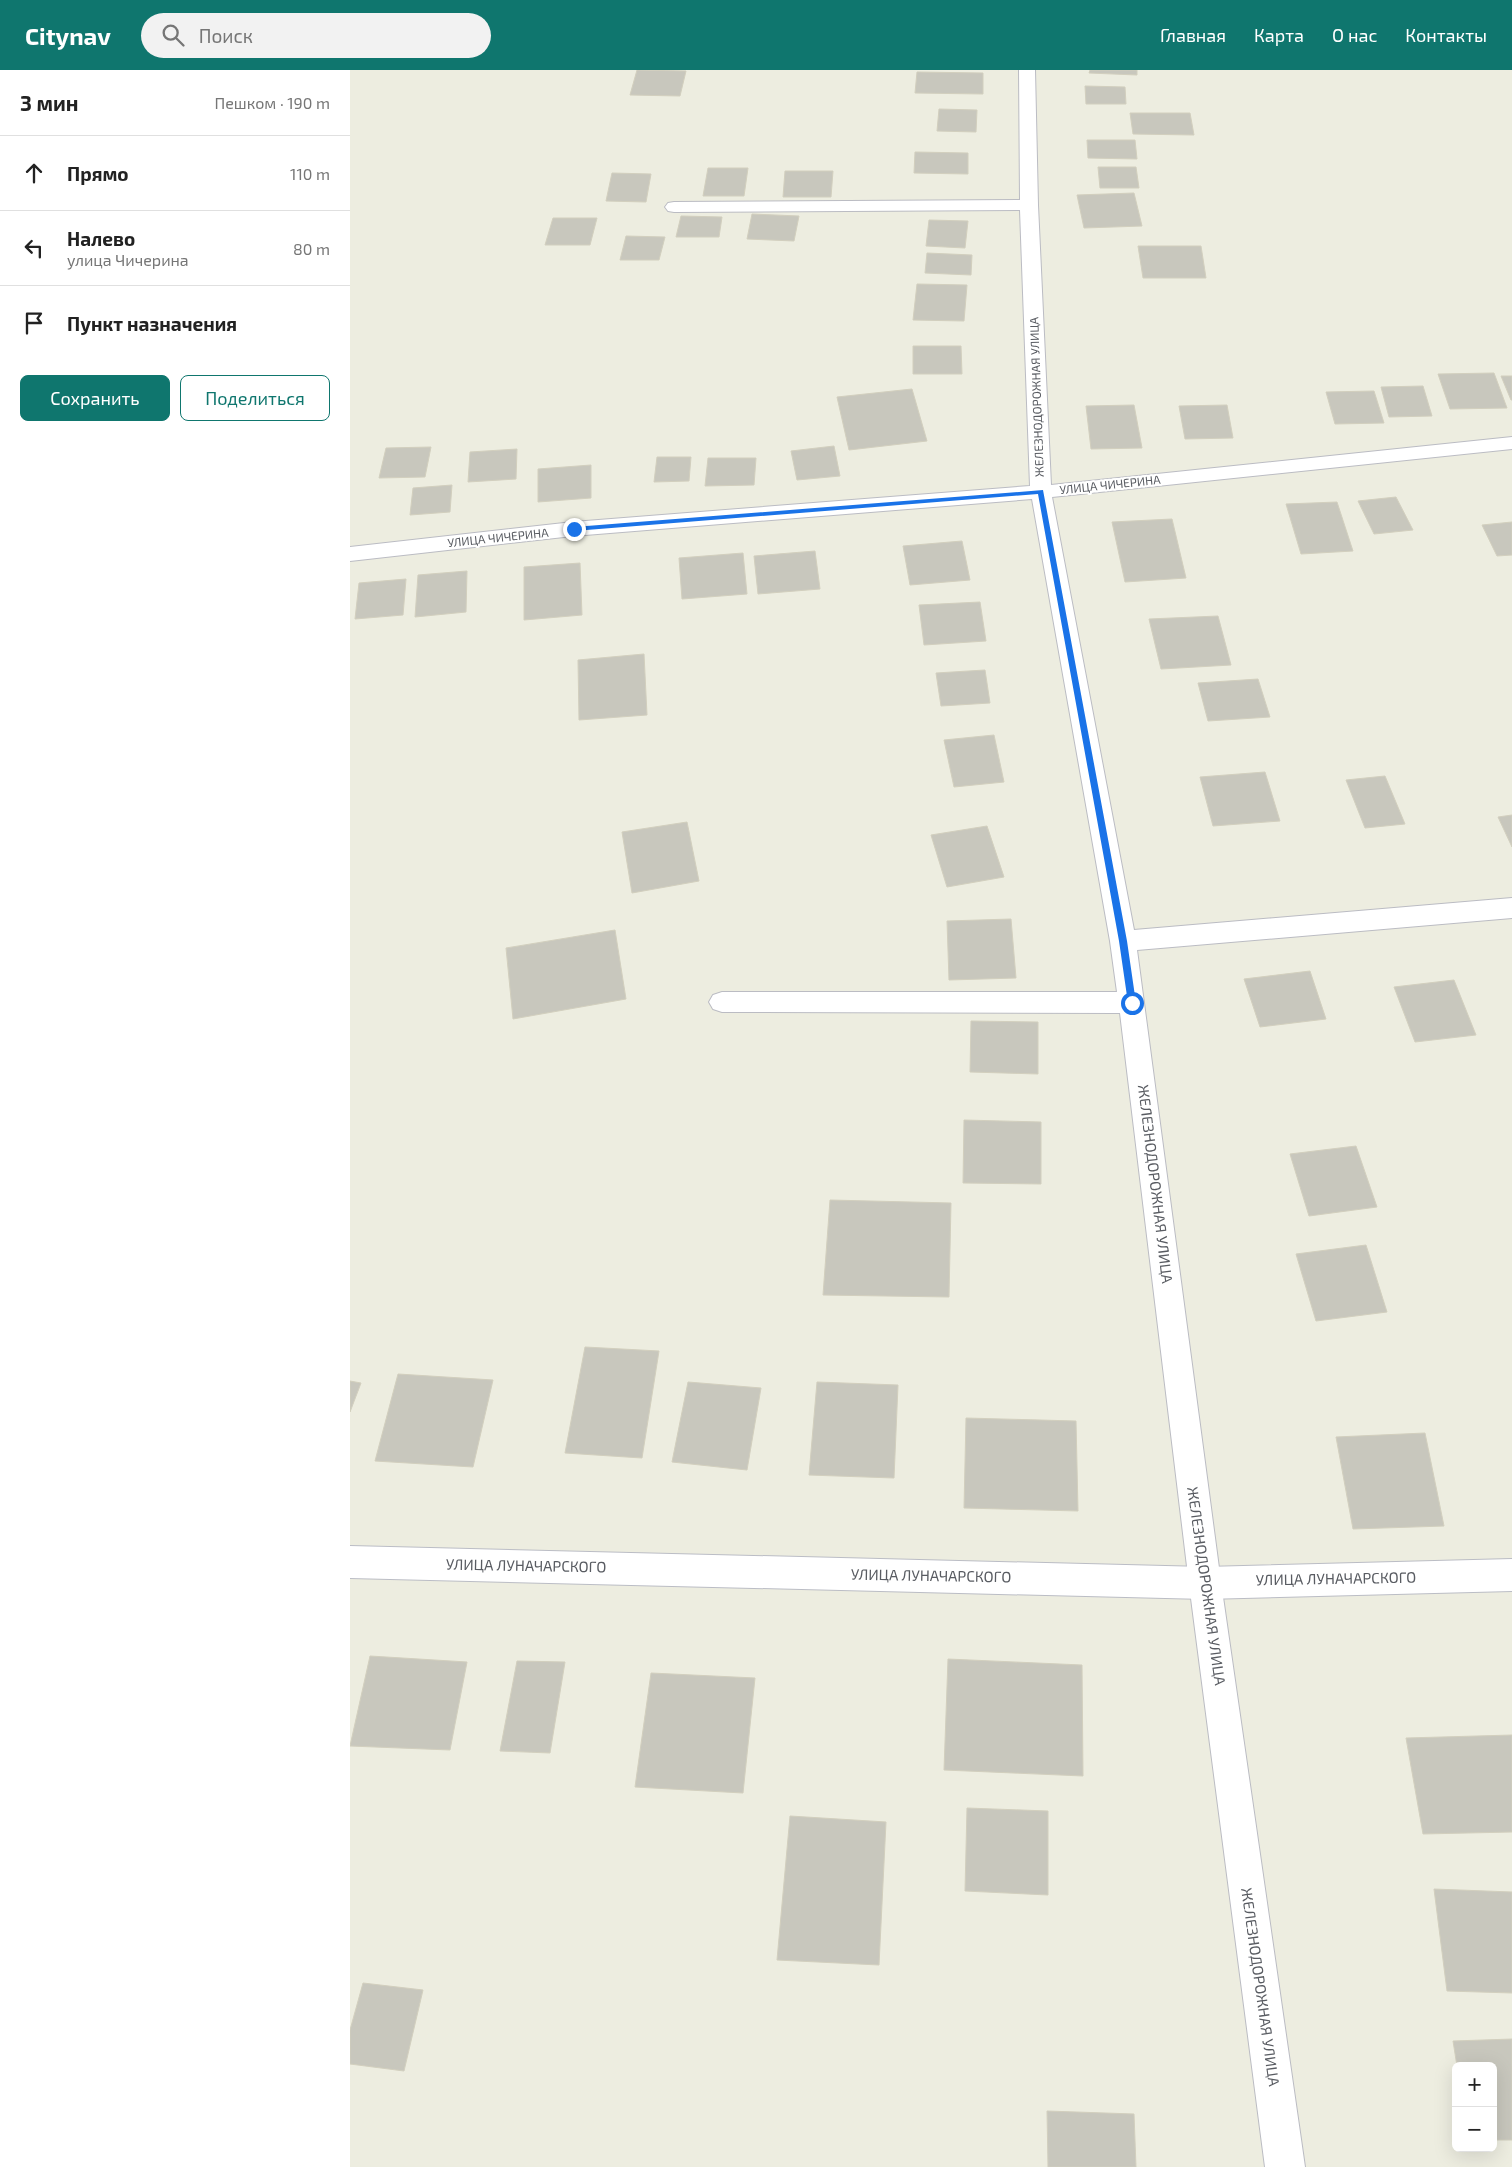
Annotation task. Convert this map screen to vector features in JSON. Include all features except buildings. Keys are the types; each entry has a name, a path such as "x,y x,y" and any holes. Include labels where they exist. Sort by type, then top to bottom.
{"street":[{"name":"ЖЕЛЕЗНОДОРОЖНАЯ УЛИЦА","path":"1027,70 1029,205 1040,492 1123,941 1204,1583 1285,2167"},
{"path":"674,207 1029,205"},
{"name":"УЛИЦА ЧИЧЕРИНА","path":"350,554 574,529 1040,492 1512,443"},
{"path":"1123,941 1512,908"},
{"path":"722,1002 1132,1003"},
{"name":"УЛИЦА ЛУНАЧАРСКОГО","path":"350,1562 1204,1583 1512,1575"}],"route":[{"path":"574,529 1040,492 1123,941 1132,1003"}]}
